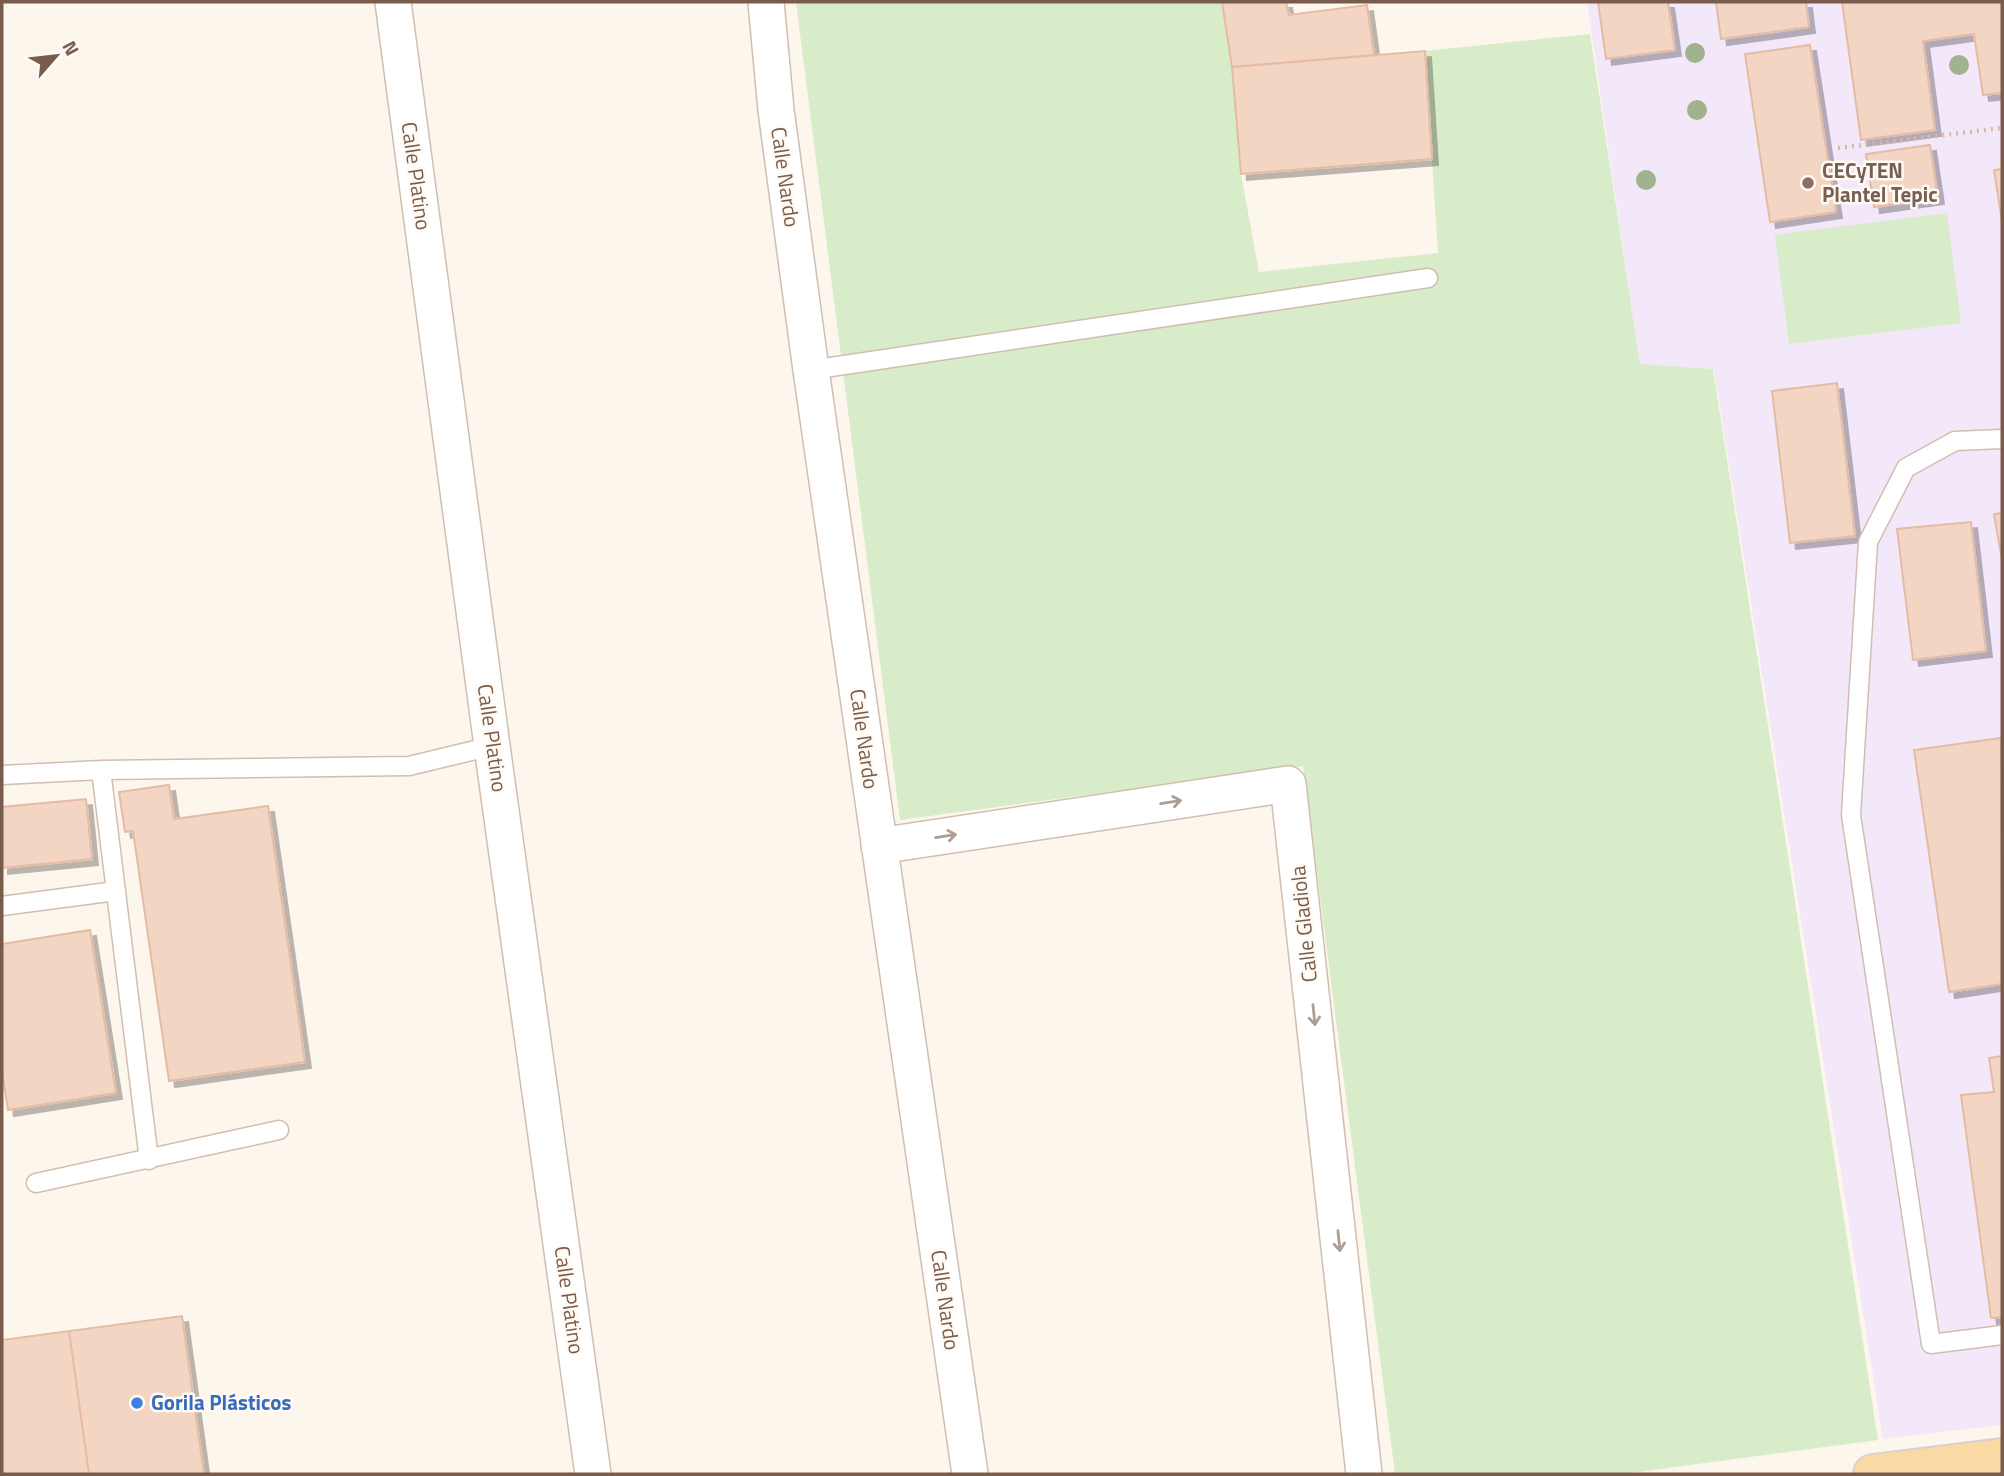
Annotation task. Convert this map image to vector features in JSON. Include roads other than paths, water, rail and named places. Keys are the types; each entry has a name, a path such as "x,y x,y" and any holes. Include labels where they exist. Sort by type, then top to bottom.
{"main road":[{"path":"1873,1474 2002,1458"}],"street":[{"name":"Calle Platino","path":"393,2 593,1474"},
{"name":"Calle Nardo","path":"766,2 776,110 811,370 970,1474"},
{"name":"Calle Gladiola","path":"879,846 1288,785 1364,1474"}],"lane":[{"path":"811,370 1429,278"},
{"path":"2002,439 1955,441 1906,468 1868,542 1851,814 1931,1344 2002,1335"},
{"path":"2,775 101,770 409,766 492,746"},
{"path":"101,770 149,1160"},
{"path":"2,906 116,891"},
{"path":"36,1183 279,1130"}],"place":[{"name":"CECyTEN Plantel Tepic","path":"1808,183"},
{"name":"Gorila Plásticos","path":"137,1403"}]}
